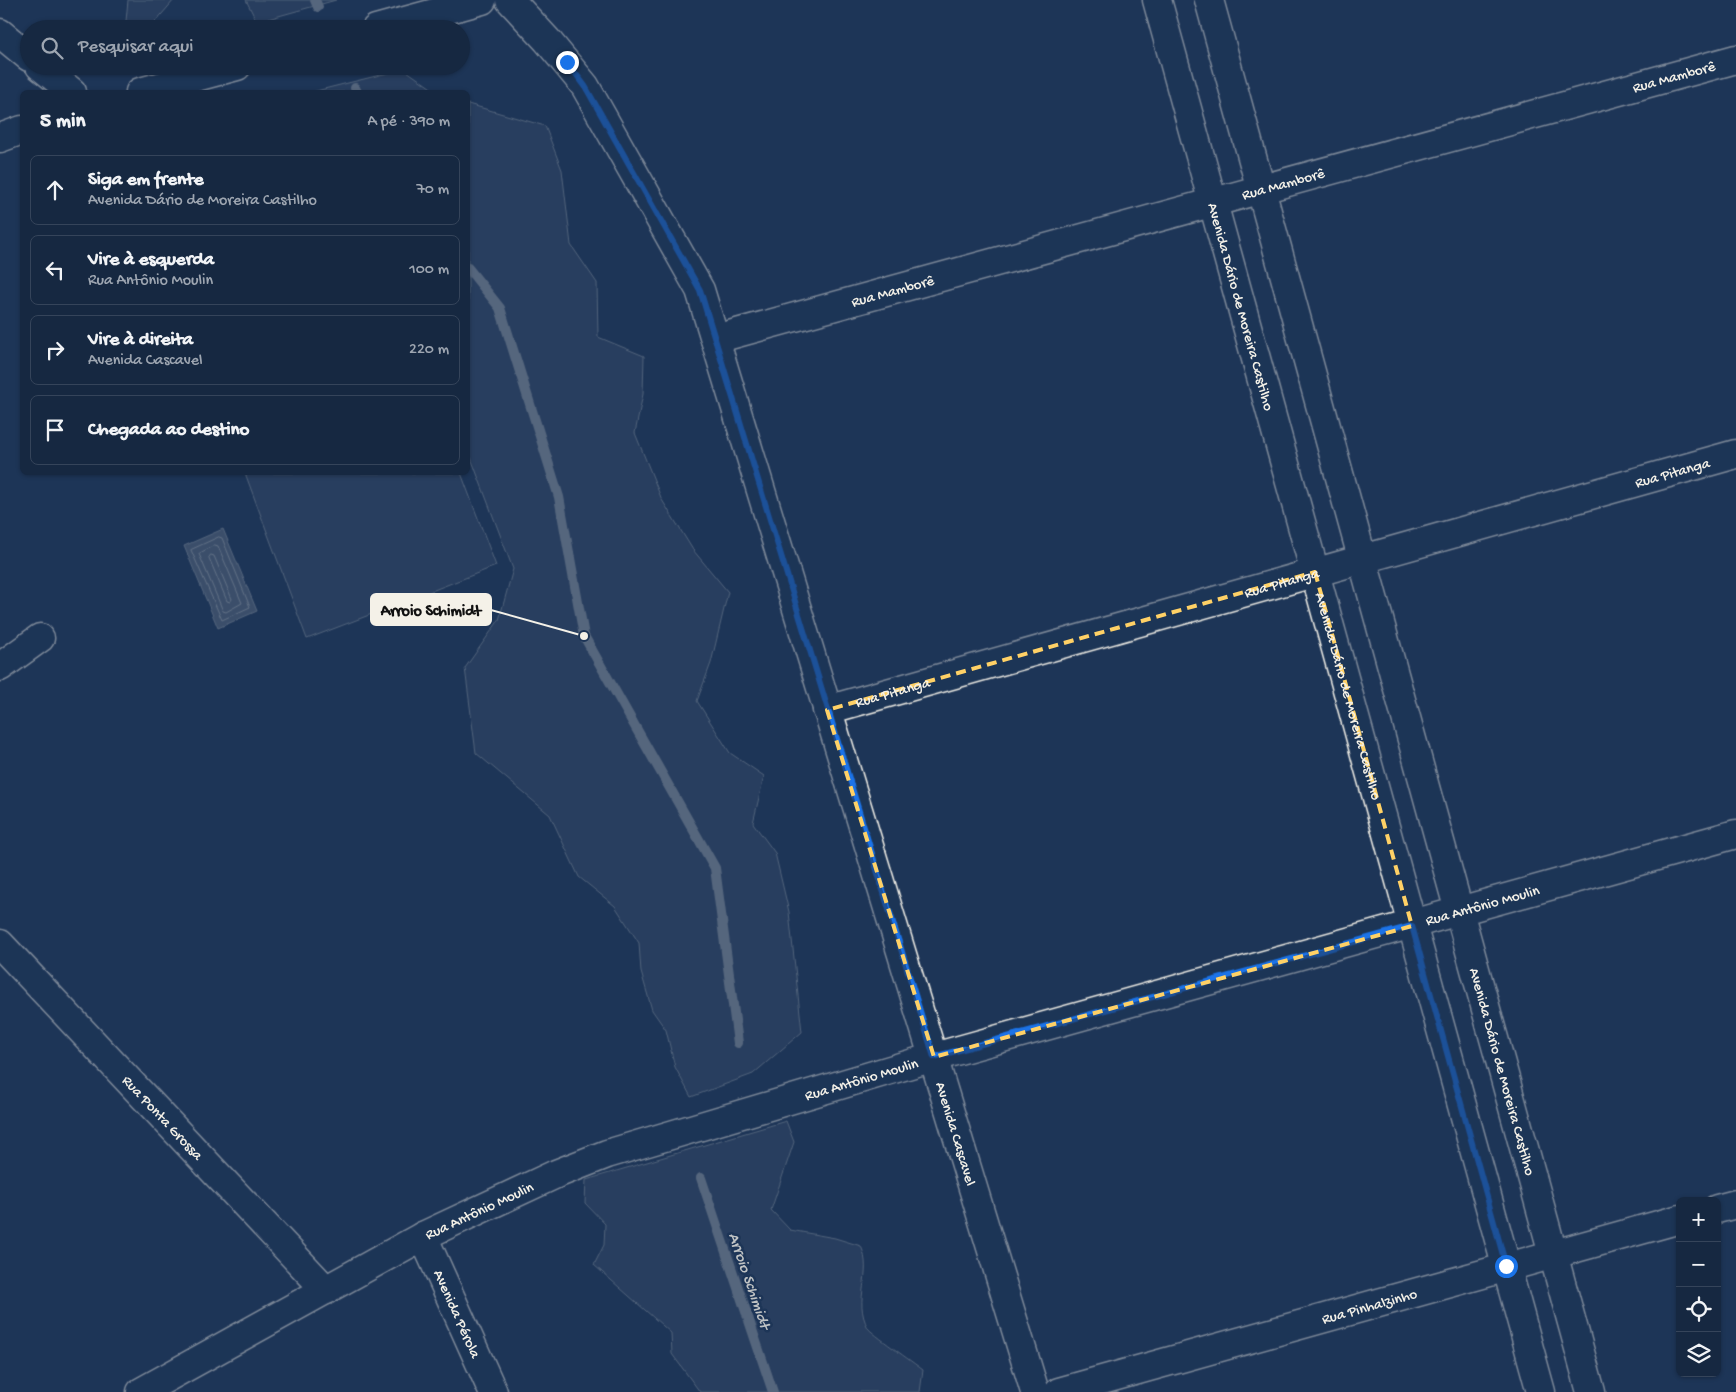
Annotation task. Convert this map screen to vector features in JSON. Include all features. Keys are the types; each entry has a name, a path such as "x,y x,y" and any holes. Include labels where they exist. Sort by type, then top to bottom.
{"street":[{"path":"409,20 482,0"},
{"name":"Avenida Cascavel","path":"510,0 547,40 585,86 700,290 1035,1392"},
{"name":"Avenida Dário de Moreira Castilho","path":"1157,0 1541,1392"},
{"name":"Avenida Dário de Moreira Castilho","path":"1209,0 1591,1392"},
{"path":"0,33 20,50"},
{"name":"Rua Mamborê","path":"715,339 1736,59"},
{"path":"51,75 70,90"},
{"path":"147,90 203,75"},
{"path":"0,138 20,131"},
{"name":"Rua Pitanga","path":"827,710 1736,454"},
{"path":"0,667 40,638"},
{"name":"Rua Antônio Moulin","path":"141,1392 423,1236 556,1174 607,1154 934,1057 1459,913 1736,834"},
{"name":"Rua Ponta Grossa","path":"0,944 326,1290"},
{"path":"1721,1208 1736,1204"},
{"name":"Rua Pinhalzinho","path":"1059,1392 1676,1220"},
{"name":"Avenida Pérola","path":"423,1236 493,1392"}],"highlighted area":[{"path":"1315,572 1412,926 934,1057 827,710"}],"shaded area":[{"path":"128,0 174,0 157,20 126,20"},
{"path":"246,0 336,0 264,20 256,20"},
{"path":"380,75 413,75 434,90 320,90"},
{"path":"470,105 545,126 562,170 571,245 597,283 598,337 644,356 643,394 635,433 662,500 693,550 728,592 711,663 697,701 730,753 764,776 753,823 775,853 789,912 802,1032 753,1074 691,1097 675,1067 666,1030 652,1010 641,972 639,943 615,906 579,877 550,815 476,753 465,668 499,620 513,569 470,455"},
{"path":"246,475 462,475 496,566 307,639"},
{"path":"786,1121 794,1142 771,1210 790,1230 835,1238 861,1246 865,1267 862,1307 868,1328 923,1370 920,1392 700,1392 672,1354 671,1333 594,1265 604,1245 605,1224 585,1203 586,1180"}],"water":[{"path":"223,529 257,611 218,628 184,546"}],"waterway":[{"name":"Arroio Schimidt","path":"315,0 318,7"},
{"name":"Arroio Schimidt","path":"470,270 500,308 559,497 584,636 715,868 738,1043"},
{"name":"Arroio Schimidt","path":"701,1178 773,1392"}],"place":[{"name":"Arroio Schimidt","path":"584,636"}],"route":[{"path":"567,62 585,86 700,290 934,1057 1412,926 1506,1266"}]}
